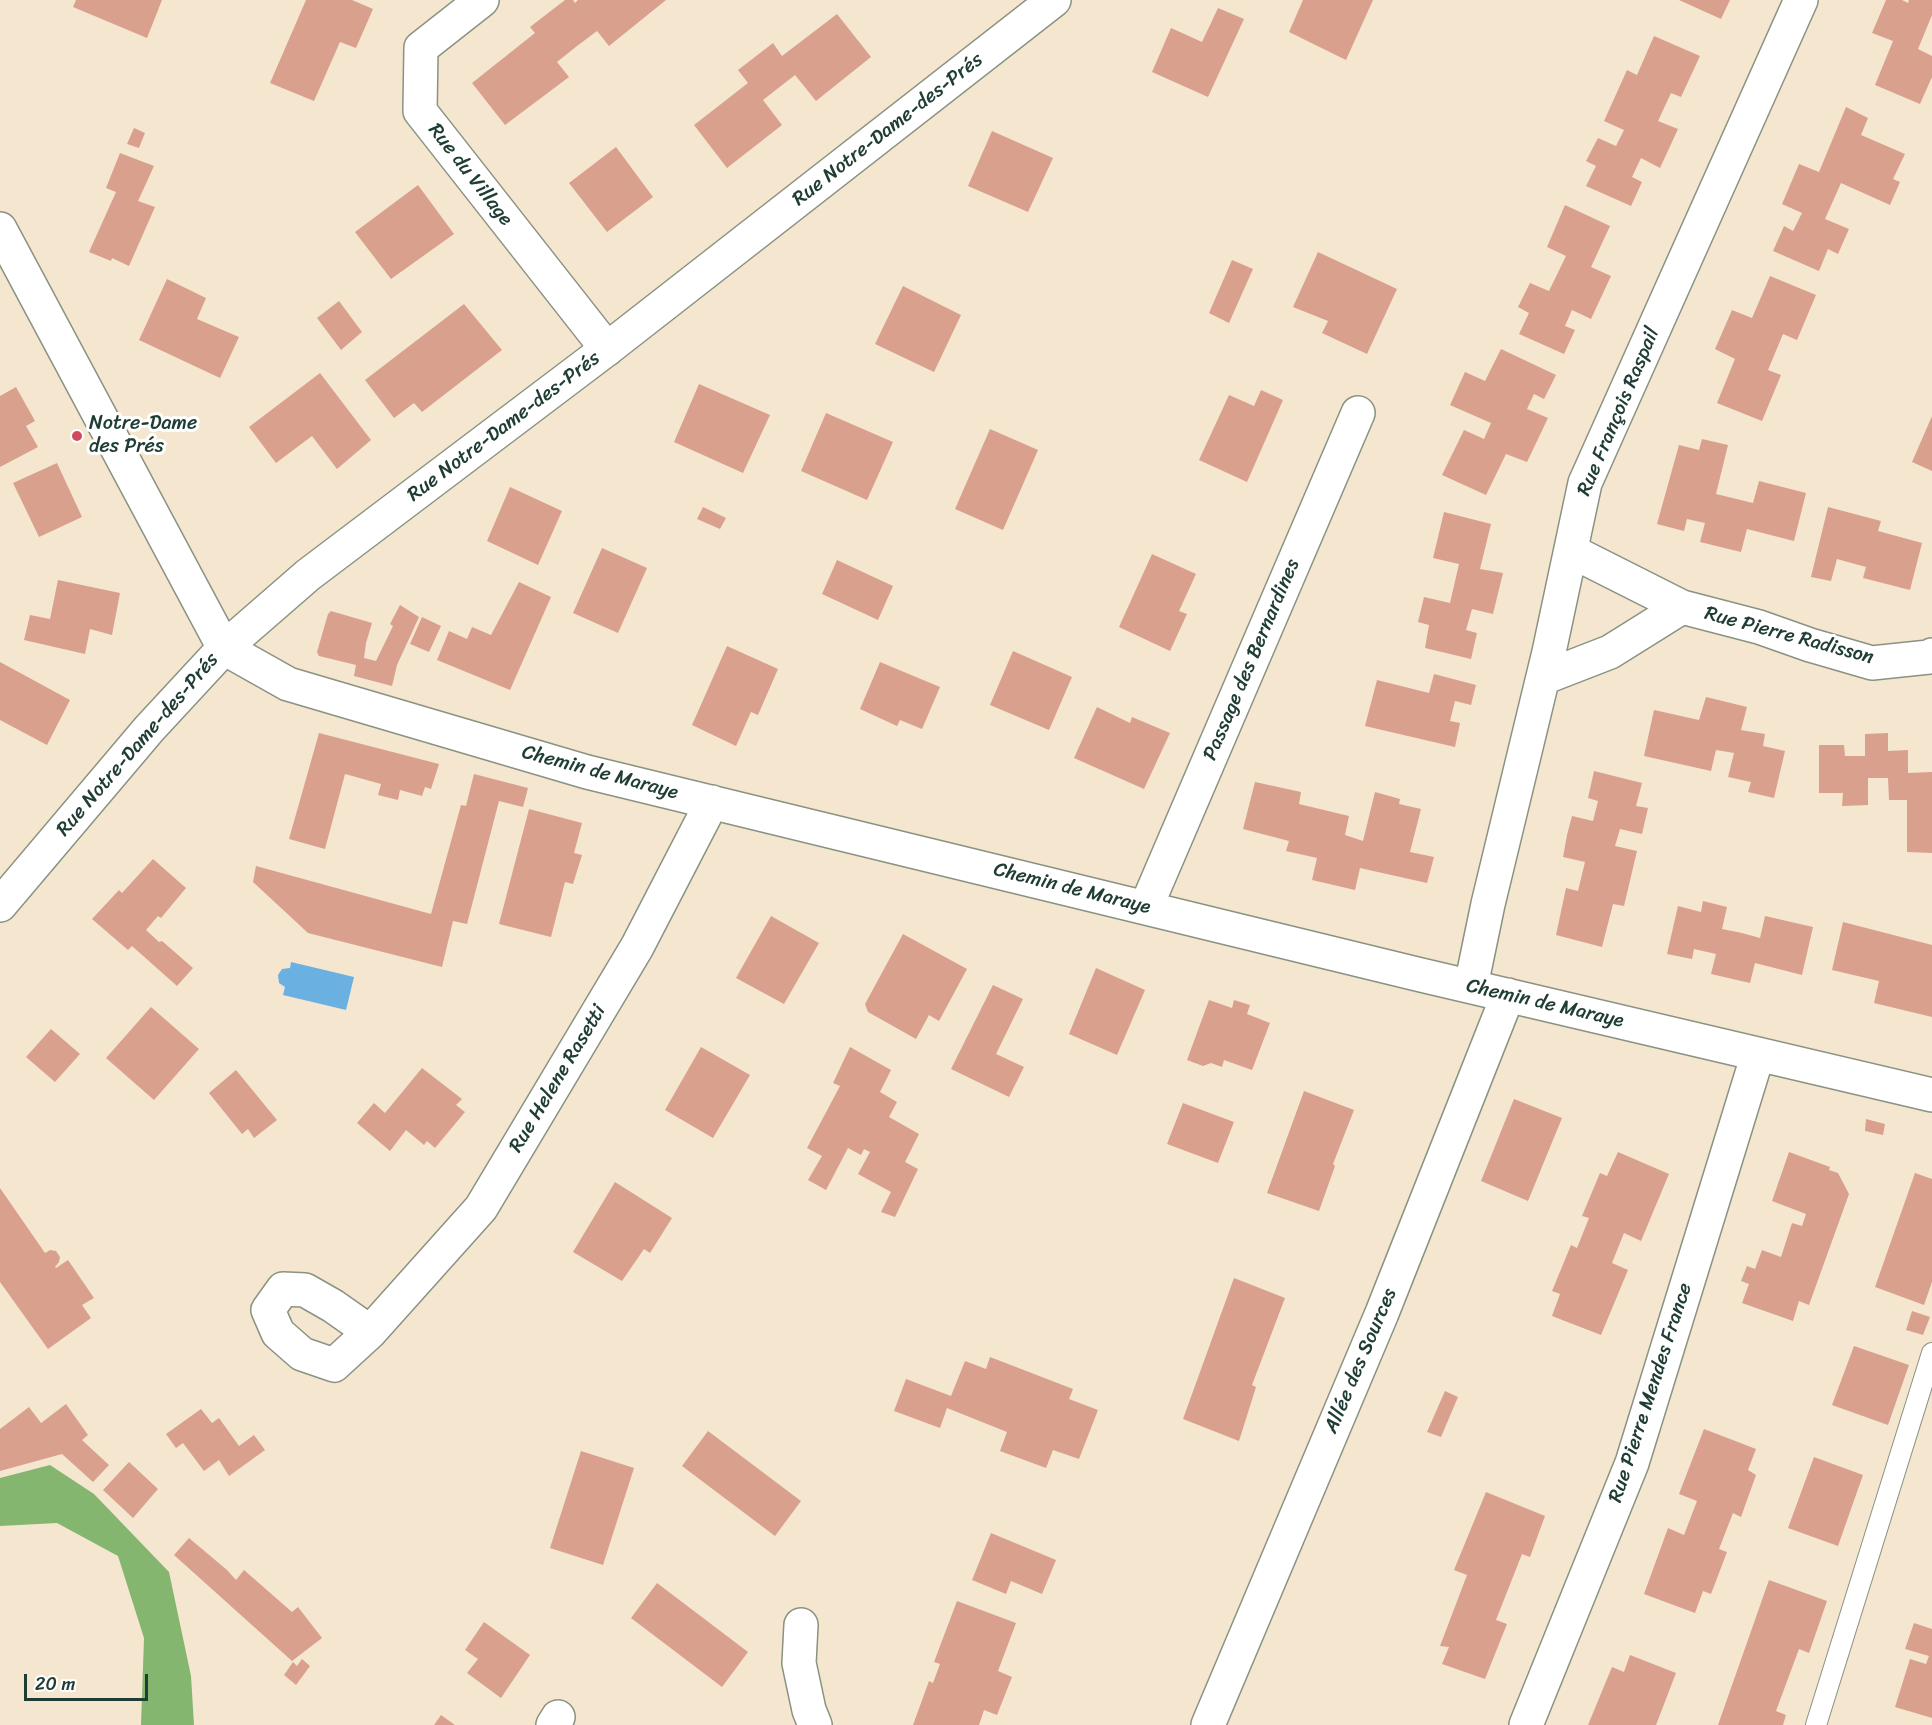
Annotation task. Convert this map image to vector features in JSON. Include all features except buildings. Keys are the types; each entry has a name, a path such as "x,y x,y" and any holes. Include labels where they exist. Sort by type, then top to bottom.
{"street":[{"name":"Rue du Village","path":"482,0 421,48 420,111 607,349"},
{"name":"Rue Notre-Dame-des-Prés","path":"0,905 149,729 224,648 308,575 607,349 1054,0"},
{"name":"Rue François Raspail","path":"1471,986 1488,904 1543,678 1585,483 1801,0"},
{"path":"0,229 224,648"},
{"name":"Passage des Bernardines","path":"1146,907 1358,413"},
{"name":"Rue Pierre Radisson","path":"1571,551 1682,607 1759,627 1872,663 1932,655"},
{"name":"Rue Pierre Radisson","path":"1543,678 1610,652 1682,607"},
{"name":"Chemin de Maraye","path":"224,648 288,684 587,772 1932,1095"},
{"name":"Rue Helene Rasetti","path":"370,1332 481,1208 637,946 712,802"},
{"name":"Allée des Sources","path":"1208,1725 1378,1323 1508,995"},
{"name":"Rue Pierre Mendes France","path":"1526,1725 1632,1463 1758,1054"},
{"path":"801,1625 799,1663 808,1710 815,1725"}],"lane":[{"path":"1816,1725 1932,1353"}],"green space":[{"path":"50,1465 94,1494 169,1572 191,1676 194,1725 141,1725 144,1638 118,1556 57,1523 0,1526 0,1478"}],"water":[{"path":"291,962 354,977 346,1010 283,995 285,987 279,983 278,975 282,969 290,968"}],"place":[{"name":"Notre-Dame des Prés","path":"77,436"}]}
